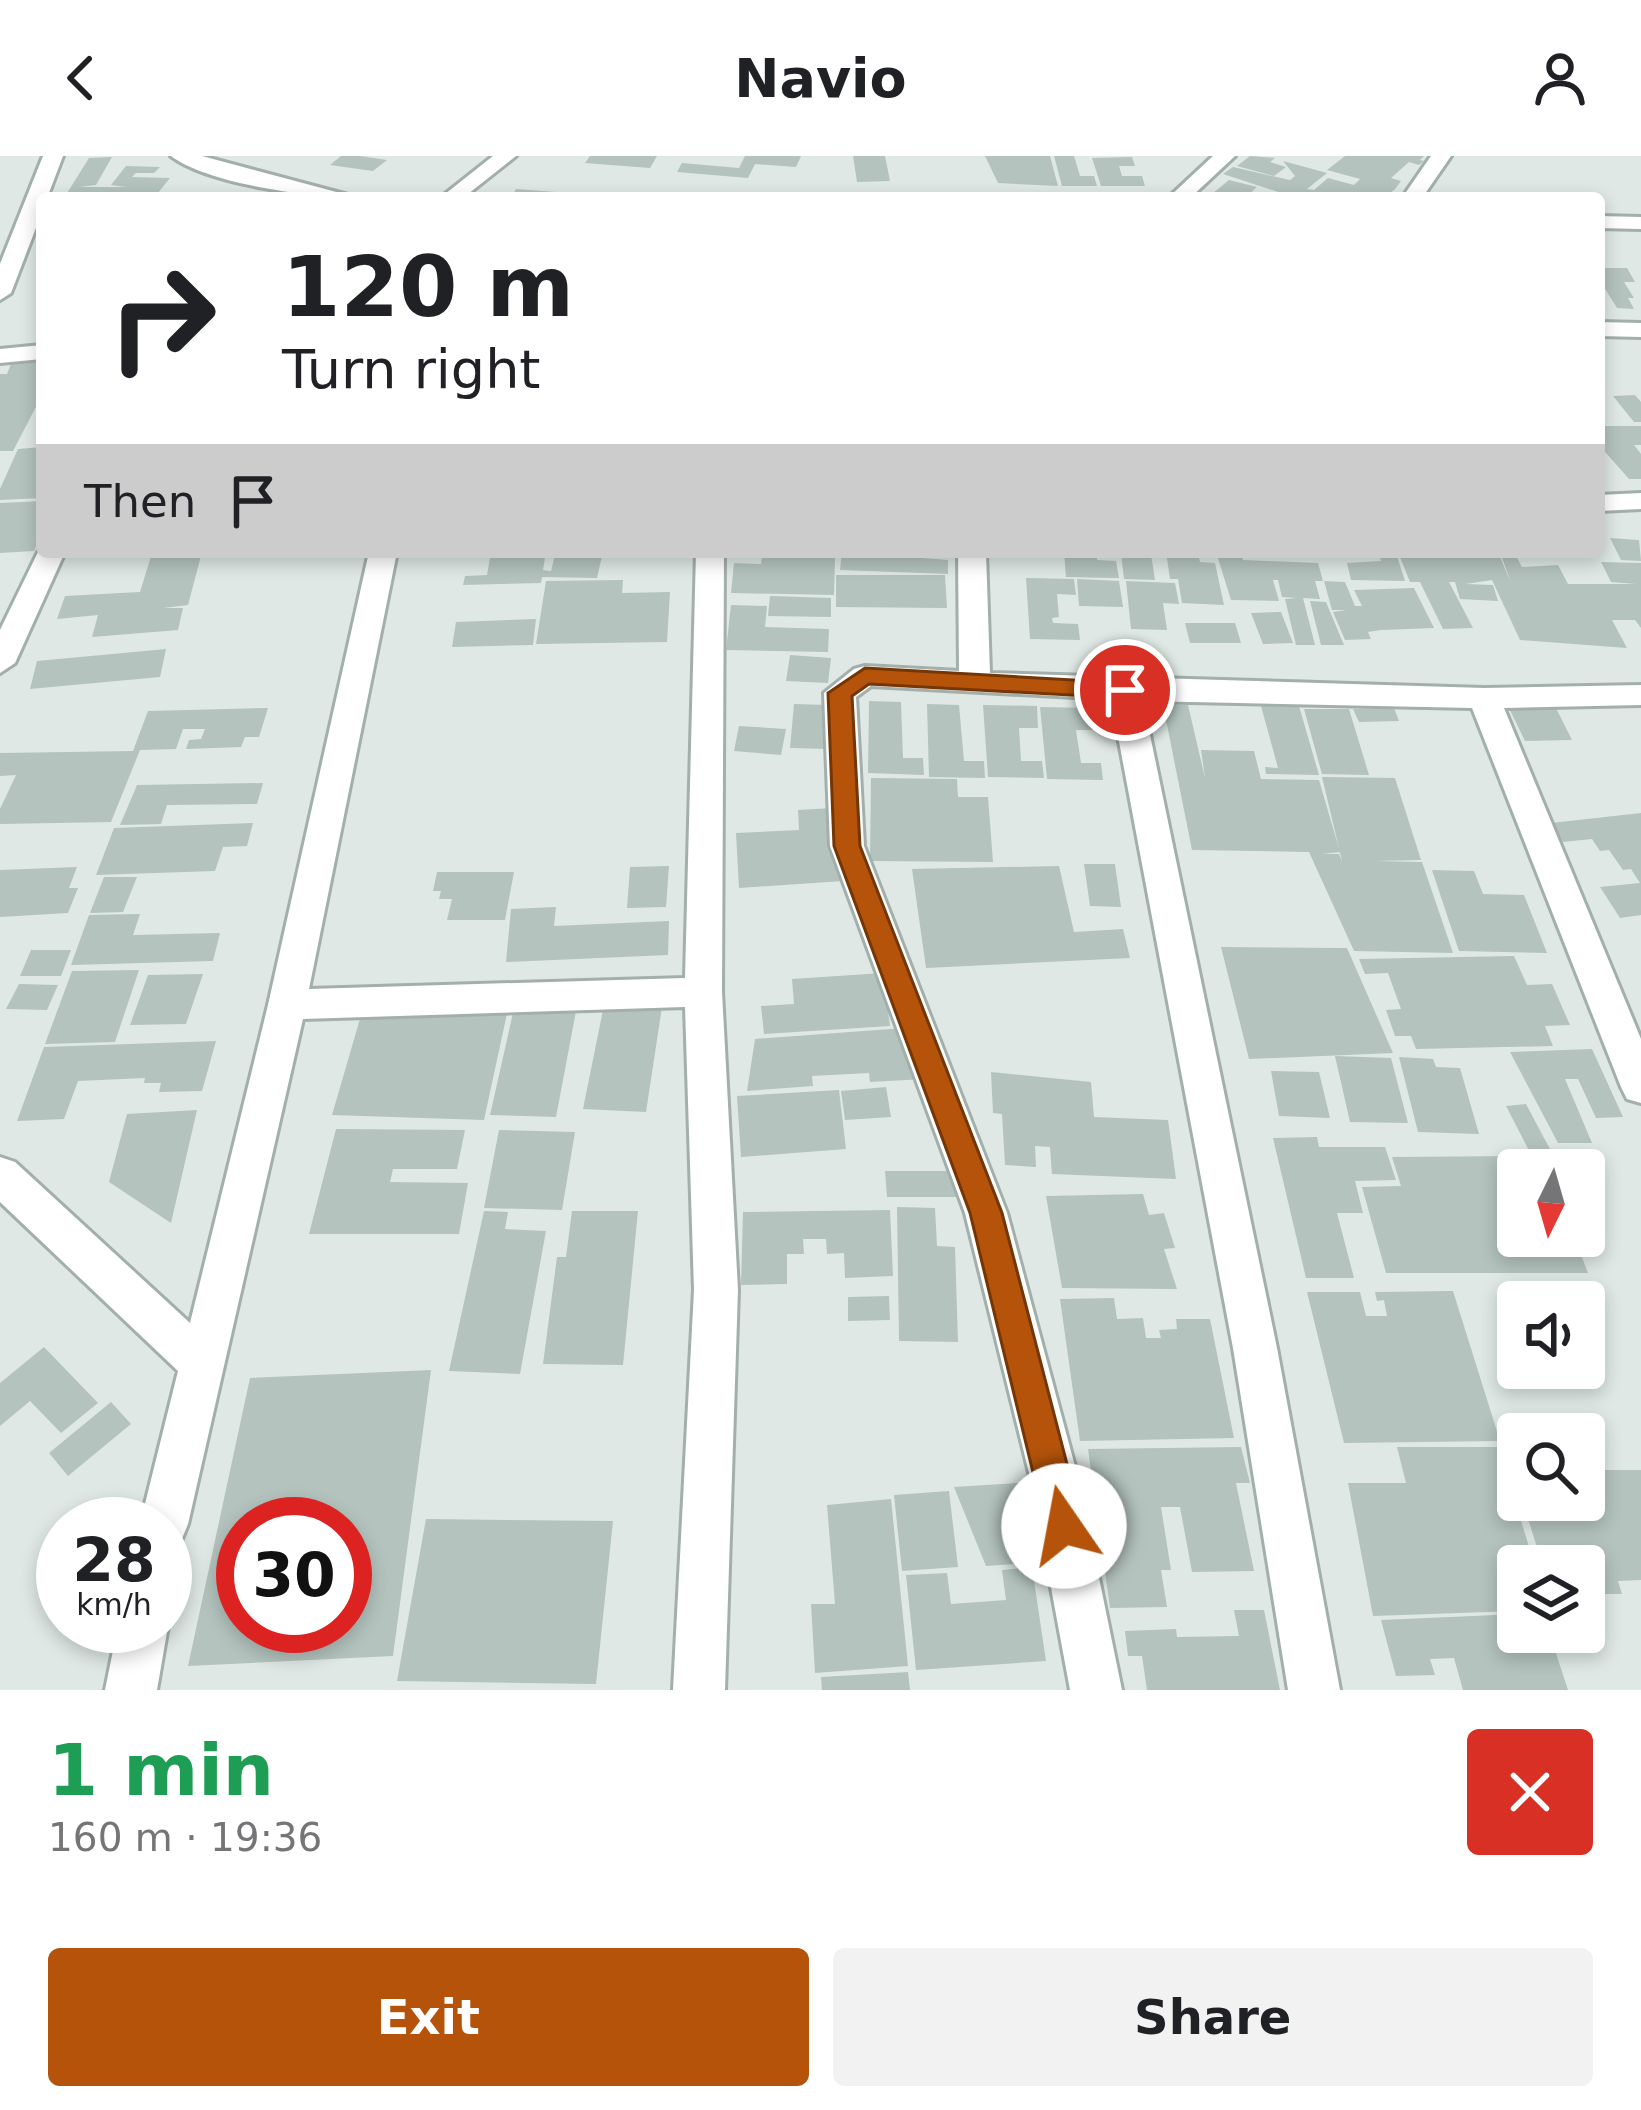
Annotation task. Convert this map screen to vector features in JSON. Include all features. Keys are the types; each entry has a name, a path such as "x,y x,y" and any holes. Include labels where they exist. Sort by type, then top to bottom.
{"street":[{"path":"39,192 53,156"},
{"path":"181,156 260,190"},
{"path":"458,192 506,156"},
{"path":"1189,156 1224,157"},
{"path":"1416,192 1441,156"},
{"path":"1185,192 1224,157"},
{"path":"0,292 36,200"},
{"path":"1605,221 1641,223"},
{"path":"1605,329 1641,331"},
{"path":"0,356 36,353"},
{"path":"1605,503 1641,500"},
{"path":"0,663 48,558"},
{"path":"170,1497 287,1005 382,558"},
{"path":"699,1690 716,1290 703,992 710,558"},
{"path":"972,558 975,682"},
{"path":"1096,1690 1056,1485 986,1213 847,846 840,693 865,676 1125,690 1484,698 1641,695"},
{"path":"1125,690 1255,1348 1314,1690"},
{"path":"1484,698 1641,1088"},
{"path":"287,1005 703,992"},
{"path":"0,1175 202,1364"},
{"path":"130,1690 137,1653"}],"building":[{"path":"341,156 387,160 373,171 330,165"},
{"path":"590,156 657,156 650,168 585,163"},
{"path":"745,156 801,156 796,167 755,164 748,178 677,172 682,163 739,168"},
{"path":"853,156 885,156 890,181 857,182"},
{"path":"985,156 1050,156 1058,186 998,183"},
{"path":"1054,156 1074,156 1080,176 1094,176 1097,186 1062,186"},
{"path":"1250,156 1275,158 1270,162 1286,167 1274,176 1237,166"},
{"path":"1345,156 1424,156 1419,165 1409,162 1391,178 1401,181 1392,192 1278,192 1223,174 1233,167 1290,180 1295,176 1283,161 1327,173 1307,189 1314,190 1328,178 1354,185 1360,179 1327,170"},
{"path":"112,157 96,185 79,187 126,187 111,185 126,166 160,167 154,173 132,177 170,178 159,192 68,192 89,158"},
{"path":"1132,157 1135,166 1119,166 1122,176 1142,176 1145,186 1101,186 1092,158"},
{"path":"1229,180 1257,187 1252,192 1214,192"},
{"path":"1605,268 1627,268 1635,282 1624,282 1634,298 1628,298 1634,309 1617,308 1605,289"},
{"path":"36,359 36,407 13,451 0,451 0,374 7,374 12,361"},
{"path":"1635,395 1641,402 1641,422 1634,422 1613,396"},
{"path":"1605,426 1641,426 1641,445 1634,445 1641,454 1641,479 1629,479 1605,452"},
{"path":"36,448 36,498 0,500 0,489 18,449"},
{"path":"36,501 34,551 0,553 0,503"},
{"path":"1610,538 1639,540 1641,561 1621,560"},
{"path":"150,558 200,558 188,605 163,608 183,608 178,630 92,637 98,615 57,619 65,596 140,592"},
{"path":"490,558 545,558 543,570 551,571 554,558 602,558 597,578 542,577 541,583 463,585 465,576 487,575"},
{"path":"762,558 835,558 834,595 731,593 734,563 761,564"},
{"path":"841,558 948,560 948,574 840,570"},
{"path":"1064,558 1097,558 1116,561 1119,578 1066,577"},
{"path":"1122,558 1152,558 1155,580 1124,579"},
{"path":"1167,558 1215,563 1224,605 1182,603 1178,579 1170,579"},
{"path":"1218,558 1318,563 1323,581 1315,581 1320,599 1303,598 1315,645 1296,645 1285,599 1297,598 1282,597 1278,580 1273,580 1279,601 1231,600"},
{"path":"1398,558 1405,581 1351,580 1347,563"},
{"path":"1400,558 1501,558 1511,583 1502,558 1517,558 1522,567 1558,565 1568,584 1636,584 1611,582 1601,562 1641,563 1641,628 1635,620 1612,620 1627,648 1520,640 1492,580 1466,584 1493,585 1498,601 1460,599 1455,582 1449,582 1473,628 1443,629 1420,582 1410,582"},
{"path":"836,575 945,575 947,608 836,607"},
{"path":"1026,578 1074,579 1076,595 1057,594 1059,617 1052,618 1053,623 1078,624 1080,640 1030,639"},
{"path":"1077,579 1119,581 1123,607 1079,606"},
{"path":"623,580 622,593 670,592 667,642 536,644 546,581"},
{"path":"1126,581 1175,583 1179,604 1163,603 1167,630 1131,629"},
{"path":"1324,581 1345,582 1355,606 1362,606 1354,590 1414,588 1434,628 1381,630 1368,632 1371,639 1345,640 1333,612 1346,610 1332,610"},
{"path":"770,596 831,598 831,617 768,616"},
{"path":"1310,601 1326,602 1344,645 1321,645"},
{"path":"731,605 767,606 765,627 829,629 828,652 726,650"},
{"path":"1281,612 1293,643 1263,644 1251,613"},
{"path":"536,619 533,645 452,647 456,622"},
{"path":"1185,623 1235,623 1241,643 1190,643"},
{"path":"166,649 160,677 30,689 37,661"},
{"path":"790,655 831,658 828,683 786,681"},
{"path":"869,701 901,702 903,758 923,758 924,775 868,773"},
{"path":"794,704 829,705 827,749 790,748"},
{"path":"927,704 959,705 964,761 984,761 985,778 929,777"},
{"path":"983,705 1037,706 1038,728 1019,728 1021,761 1042,761 1044,778 988,777"},
{"path":"1163,705 1188,705 1205,778 1201,750 1254,751 1261,779 1319,780 1339,849 1322,777 1395,778 1421,860 1374,861 1422,862 1453,953 1354,951 1309,852 1192,850"},
{"path":"1261,706 1299,706 1319,775 1266,774 1265,767 1278,768"},
{"path":"1508,706 1555,706 1572,740 1525,741"},
{"path":"1040,707 1093,708 1097,730 1076,730 1081,763 1101,763 1103,780 1047,779"},
{"path":"268,708 259,737 245,737 241,747 186,749 189,740 201,739 205,729 183,729 176,749 140,750 111,822 0,824 0,809 16,775 0,776 0,753 133,751 148,711"},
{"path":"1394,708 1399,721 1359,722 1353,709"},
{"path":"1304,709 1349,709 1369,775 1322,774"},
{"path":"739,726 786,729 781,755 734,751"},
{"path":"871,778 957,779 958,797 988,797 993,862 870,861"},
{"path":"263,783 257,804 167,805 161,824 120,825 137,785"},
{"path":"833,808 843,881 739,888 736,833 799,830 798,810"},
{"path":"1641,813 1641,915 1620,918 1600,887 1640,883 1631,869 1623,870 1609,850 1600,851 1592,839 1563,842 1551,823"},
{"path":"253,823 247,846 223,847 215,871 96,875 114,828"},
{"path":"1084,864 1115,864 1121,907 1090,906"},
{"path":"669,866 666,907 627,908 630,867"},
{"path":"1059,866 1074,932 1123,929 1130,958 926,968 912,869"},
{"path":"77,867 69,888 78,888 68,913 0,917 0,870"},
{"path":"1432,870 1474,871 1483,894 1524,895 1547,953 1459,951"},
{"path":"437,872 514,872 505,920 447,920 452,899 439,899 441,891 433,891"},
{"path":"104,877 137,877 123,912 90,913"},
{"path":"556,907 554,926 669,921 668,955 506,962 511,909"},
{"path":"140,914 133,935 220,933 213,961 71,965 89,915"},
{"path":"1221,947 1347,948 1393,1053 1249,1059"},
{"path":"31,950 71,950 61,976 20,976"},
{"path":"1514,956 1527,985 1552,984 1570,1025 1545,1026 1553,1046 1416,1049 1411,1036 1395,1036 1386,1010 1401,1009 1388,973 1365,974 1359,959"},
{"path":"139,970 115,1042 45,1044 72,971"},
{"path":"883,973 890,1026 764,1034 761,1006 794,1004 792,979"},
{"path":"203,974 186,1024 130,1025 148,975"},
{"path":"19,984 58,985 47,1010 6,1009"},
{"path":"515,1004 577,1006 556,1117 490,1115"},
{"path":"364,1005 508,1009 484,1120 332,1115"},
{"path":"604,1005 662,1007 646,1112 583,1109"},
{"path":"904,1028 925,1079 870,1082 869,1073 812,1076 813,1086 747,1091 755,1039"},
{"path":"216,1041 202,1091 159,1092 161,1083 144,1083 145,1078 78,1081 64,1119 17,1121 44,1047"},
{"path":"1592,1049 1623,1117 1596,1118 1578,1079 1565,1079 1592,1143 1558,1143 1510,1052"},
{"path":"1335,1056 1391,1058 1408,1123 1350,1122"},
{"path":"1399,1057 1433,1059 1436,1067 1460,1068 1479,1134 1418,1132"},
{"path":"1271,1071 1319,1072 1330,1118 1279,1116"},
{"path":"991,1072 1091,1082 1094,1117 1168,1120 1176,1179 1052,1174 1050,1147 1035,1146 1036,1167 1005,1165 1002,1114 993,1113"},
{"path":"886,1087 891,1117 845,1120 841,1091"},
{"path":"839,1090 846,1149 741,1157 737,1096"},
{"path":"1526,1104 1550,1149 1528,1149 1506,1106"},
{"path":"197,1110 171,1223 109,1182 127,1114"},
{"path":"336,1129 465,1130 457,1169 393,1169 390,1182 468,1183 459,1234 309,1234"},
{"path":"499,1130 575,1132 562,1210 484,1208"},
{"path":"1317,1137 1319,1147 1385,1147 1396,1180 1355,1181 1363,1213 1337,1213 1354,1278 1306,1278 1273,1138"},
{"path":"1497,1156 1497,1257 1582,1257 1588,1273 1386,1273 1362,1187 1401,1186 1392,1157"},
{"path":"885,1171 959,1171 962,1197 887,1197"},
{"path":"1143,1194 1149,1215 1164,1213 1175,1248 1164,1249 1177,1289 1062,1288 1046,1196"},
{"path":"897,1207 935,1208 937,1246 955,1247 958,1342 899,1341"},
{"path":"890,1210 893,1276 845,1278 844,1253 827,1254 826,1239 803,1239 804,1254 787,1254 787,1284 741,1285 743,1212"},
{"path":"484,1211 508,1212 505,1229 546,1231 520,1374 449,1371"},
{"path":"572,1211 638,1211 623,1365 543,1364 557,1257 566,1257"},
{"path":"1453,1291 1497,1441 1344,1443 1307,1292 1360,1292 1366,1316 1387,1316 1384,1300 1377,1301 1375,1292"},
{"path":"889,1296 890,1320 848,1321 848,1297"},
{"path":"1114,1298 1117,1319 1143,1318 1146,1338 1161,1338 1159,1330 1177,1329 1176,1319 1210,1319 1234,1438 1080,1441 1060,1299"},
{"path":"44,1347 98,1403 61,1433 30,1401 0,1426 0,1383"},
{"path":"431,1370 393,1656 188,1666 216,1536 216,1653 372,1653 372,1497 224,1497 250,1378"},
{"path":"111,1402 131,1424 68,1476 49,1453"},
{"path":"1241,1447 1250,1483 1236,1483 1254,1571 1192,1572 1180,1507 1161,1507 1171,1570 1161,1570 1167,1607 1110,1608 1088,1449"},
{"path":"1397,1447 1497,1447 1497,1521 1521,1521 1528,1545 1497,1545 1497,1612 1373,1616 1348,1483 1406,1483"},
{"path":"1605,1470 1641,1470 1641,1580 1618,1581 1622,1594 1605,1594 1605,1545 1536,1545 1529,1521 1605,1521"},
{"path":"1018,1483 1030,1563 986,1566 954,1487"},
{"path":"949,1491 958,1567 902,1571 894,1495"},
{"path":"891,1499 908,1666 815,1673 811,1604 835,1604 827,1505"},
{"path":"426,1519 613,1521 596,1684 397,1681"},
{"path":"1032,1567 1046,1661 916,1670 906,1575 947,1573 951,1604 1006,1600 1002,1570"},
{"path":"1234,1610 1264,1610 1280,1690 1147,1690 1142,1656 1128,1656 1125,1631 1176,1629 1177,1637 1239,1636"},
{"path":"1497,1615 1497,1653 1556,1653 1568,1690 1463,1690 1454,1658 1430,1659 1435,1675 1396,1676 1381,1620"},
{"path":"908,1672 910,1690 822,1690 821,1677"}],"route":[{"path":"1064,1526 986,1213 847,846 840,693 865,676 1125,690"}]}
